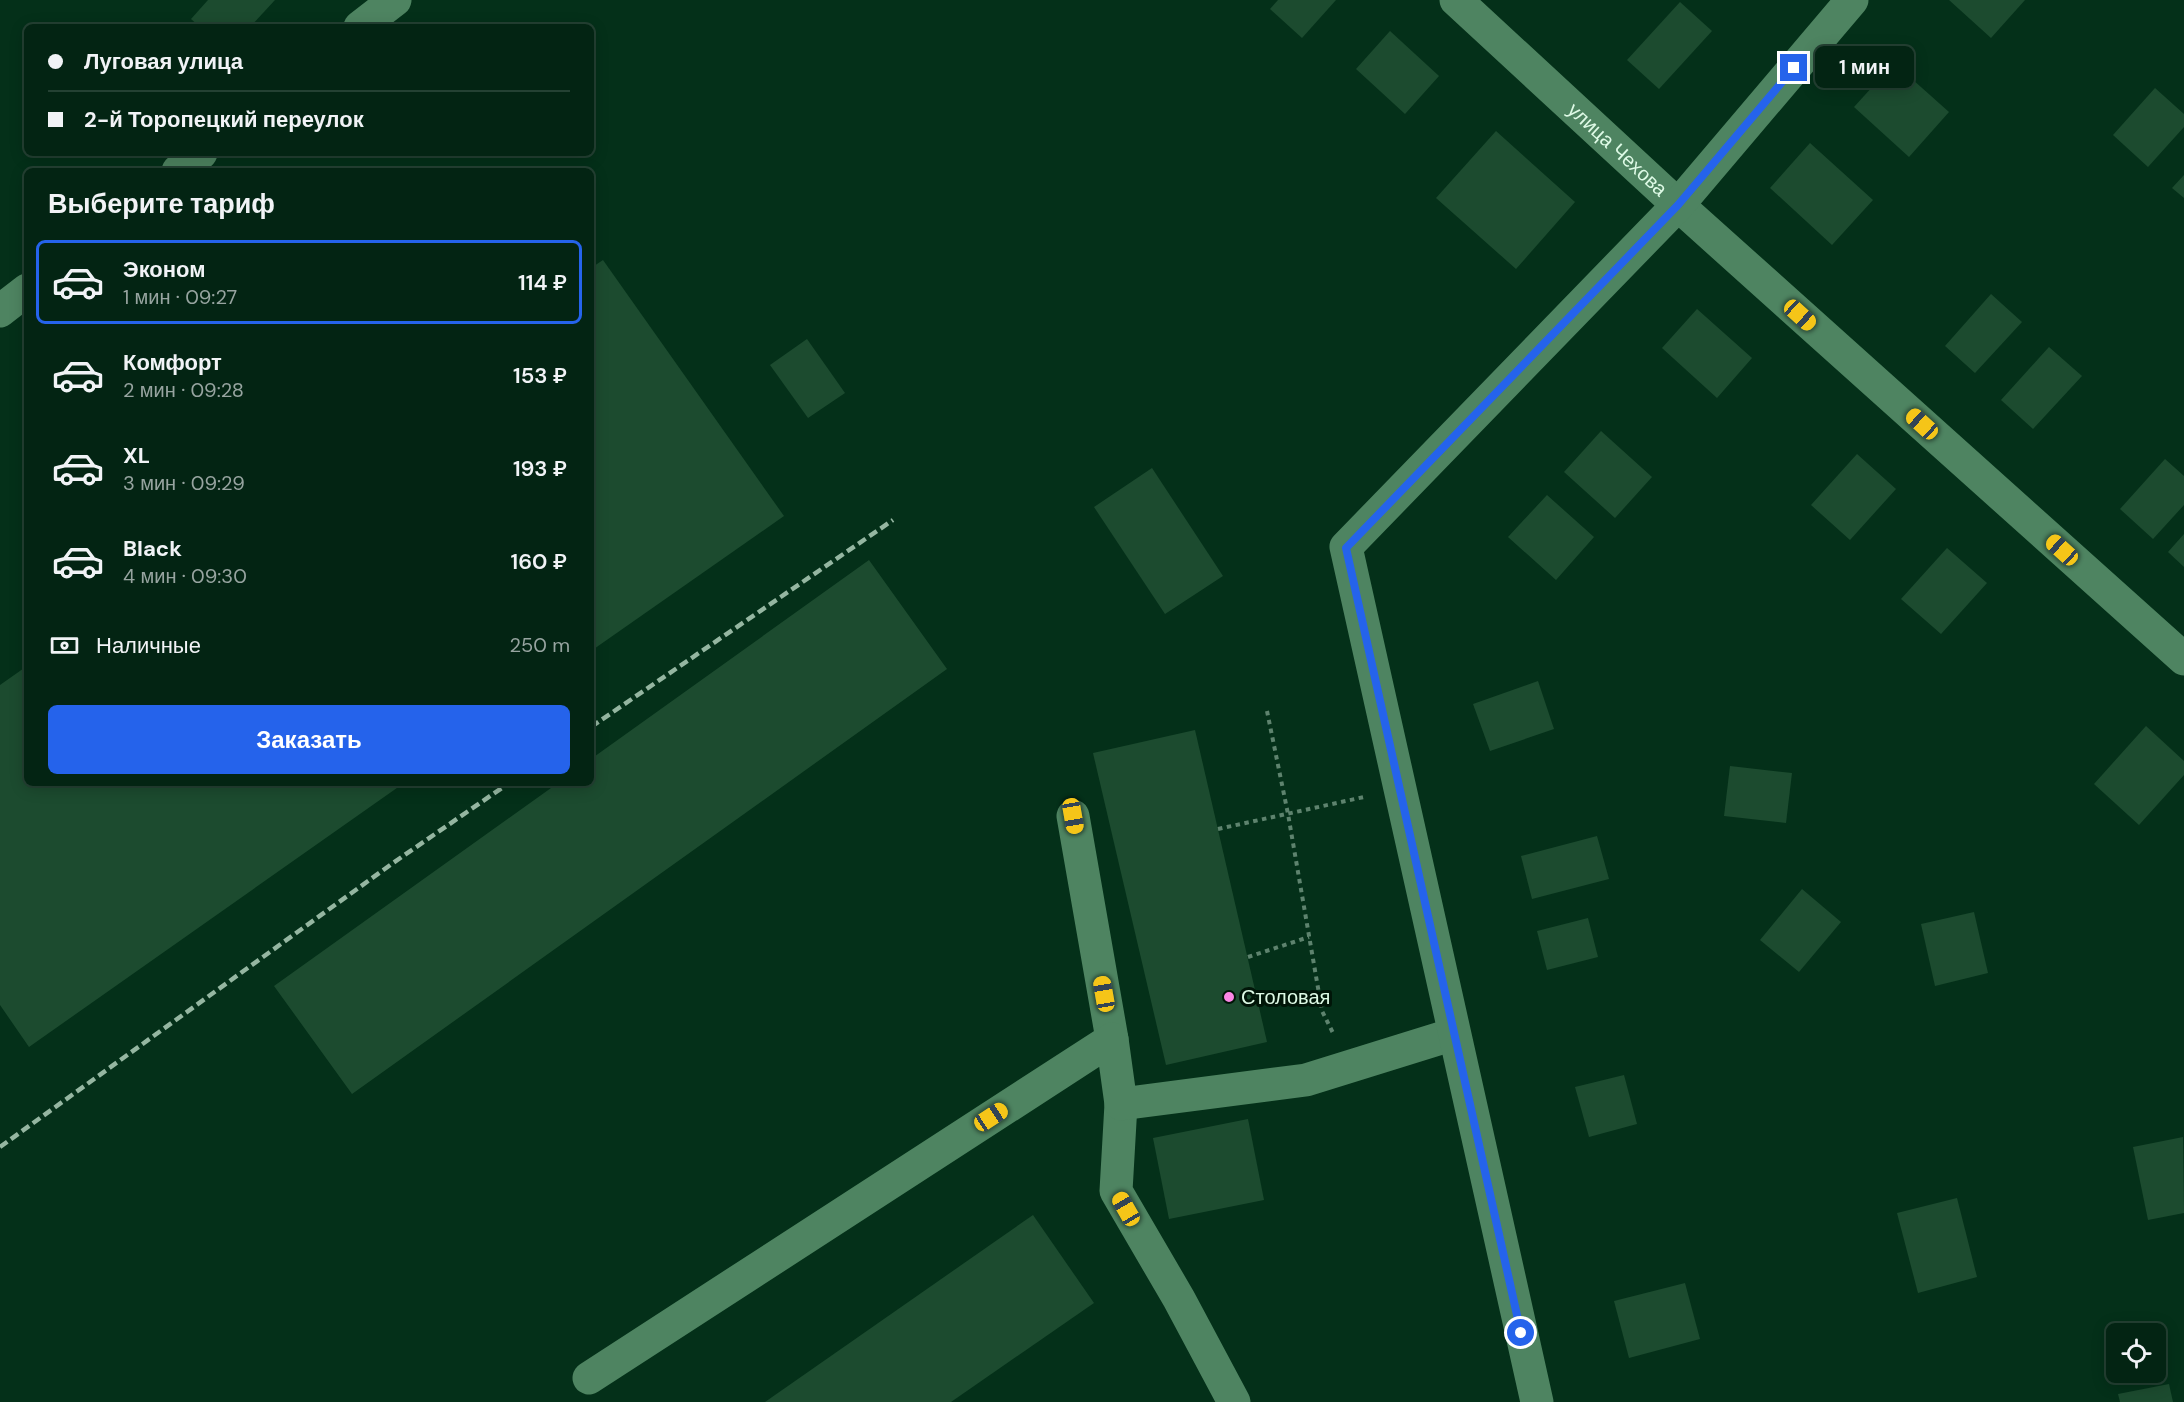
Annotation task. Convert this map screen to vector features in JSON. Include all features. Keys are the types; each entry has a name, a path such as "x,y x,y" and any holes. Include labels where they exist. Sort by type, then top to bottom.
{"street":[{"path":"364,24 394,0"},
{"name":"улица Чехова","path":"1456,0 1678,205 2184,659"},
{"path":"1537,1402 1346,548 1678,205 1852,0"},
{"path":"182,168 197,156"},
{"path":"0,311 24,292"},
{"path":"1073,816 1112,1039 1121,1104 1116,1191 1179,1299 1234,1402"},
{"path":"1121,1104 1306,1080 1455,1034"},
{"path":"589,1378 1112,1039"}],"path":[{"path":"1267,711 1288,814 1322,1011 1349,1067"},
{"path":"1218,829 1400,789"},
{"path":"1248,957 1310,938"}],"building":[{"path":"208,0 275,0 253,24 197,24 191,19"},
{"path":"1278,0 1336,0 1302,38 1270,9"},
{"path":"1949,0 2025,0 1991,38"},
{"path":"1680,2 1712,31 1659,89 1627,60"},
{"path":"1390,31 1439,76 1405,114 1356,69"},
{"path":"1894,63 1949,112 1909,157 1854,107"},
{"path":"2155,88 2184,114 2184,127 2148,167 2113,135"},
{"path":"1496,131 1575,202 1516,269 1436,198"},
{"path":"1810,143 1873,200 1832,245 1770,188"},
{"path":"2184,175 2184,198 2172,188"},
{"path":"603,260 784,516 594,649 594,266"},
{"path":"1991,294 2022,322 1975,373 1945,346"},
{"path":"1697,309 1752,358 1717,398 1662,348"},
{"path":"807,339 845,393 808,418 770,365"},
{"path":"2049,347 2082,376 2033,429 2001,400"},
{"path":"1601,431 1652,477 1615,518 1564,472"},
{"path":"1857,454 1896,489 1850,540 1811,505"},
{"path":"2165,459 2184,476 2184,505 2153,539 2120,509"},
{"path":"1152,468 1223,576 1165,614 1094,507"},
{"path":"1547,495 1594,537 1556,580 1508,537"},
{"path":"2184,534 2184,567 2168,552"},
{"path":"1947,548 1987,583 1941,634 1901,599"},
{"path":"869,560 947,669 352,1094 274,986 554,786 594,786 594,757"},
{"path":"24,668 24,786 400,786 29,1047 0,1005 0,685"},
{"path":"1538,681 1554,729 1490,751 1473,704"},
{"path":"2146,726 2184,761 2184,775 2139,825 2094,784"},
{"path":"1195,730 1267,1042 1166,1065 1093,753"},
{"path":"1730,766 1792,773 1786,823 1724,816"},
{"path":"1597,836 1609,879 1532,899 1521,856"},
{"path":"1802,889 1841,922 1799,972 1760,940"},
{"path":"1974,912 1988,973 1935,986 1921,924"},
{"path":"1588,918 1598,957 1547,970 1537,931"},
{"path":"1624,1075 1637,1124 1589,1137 1575,1087"},
{"path":"1248,1119 1264,1200 1169,1219 1153,1138"},
{"path":"2183,1137 2184,1213 2148,1220 2133,1147"},
{"path":"1957,1198 1977,1277 1918,1293 1897,1213"},
{"path":"1033,1215 1094,1303 951,1402 765,1402"},
{"path":"1685,1283 1700,1339 1629,1358 1614,1301"},
{"path":"2169,1384 2173,1402 2120,1402 2118,1394"}],"railway":[{"path":"594,725 893,520"},
{"path":"0,1147 393,863 505,786"}],"place":[{"name":"Столовая","path":"1229,997"}],"route":[{"path":"1521,1333 1346,548 1678,205 1794,68"}]}
